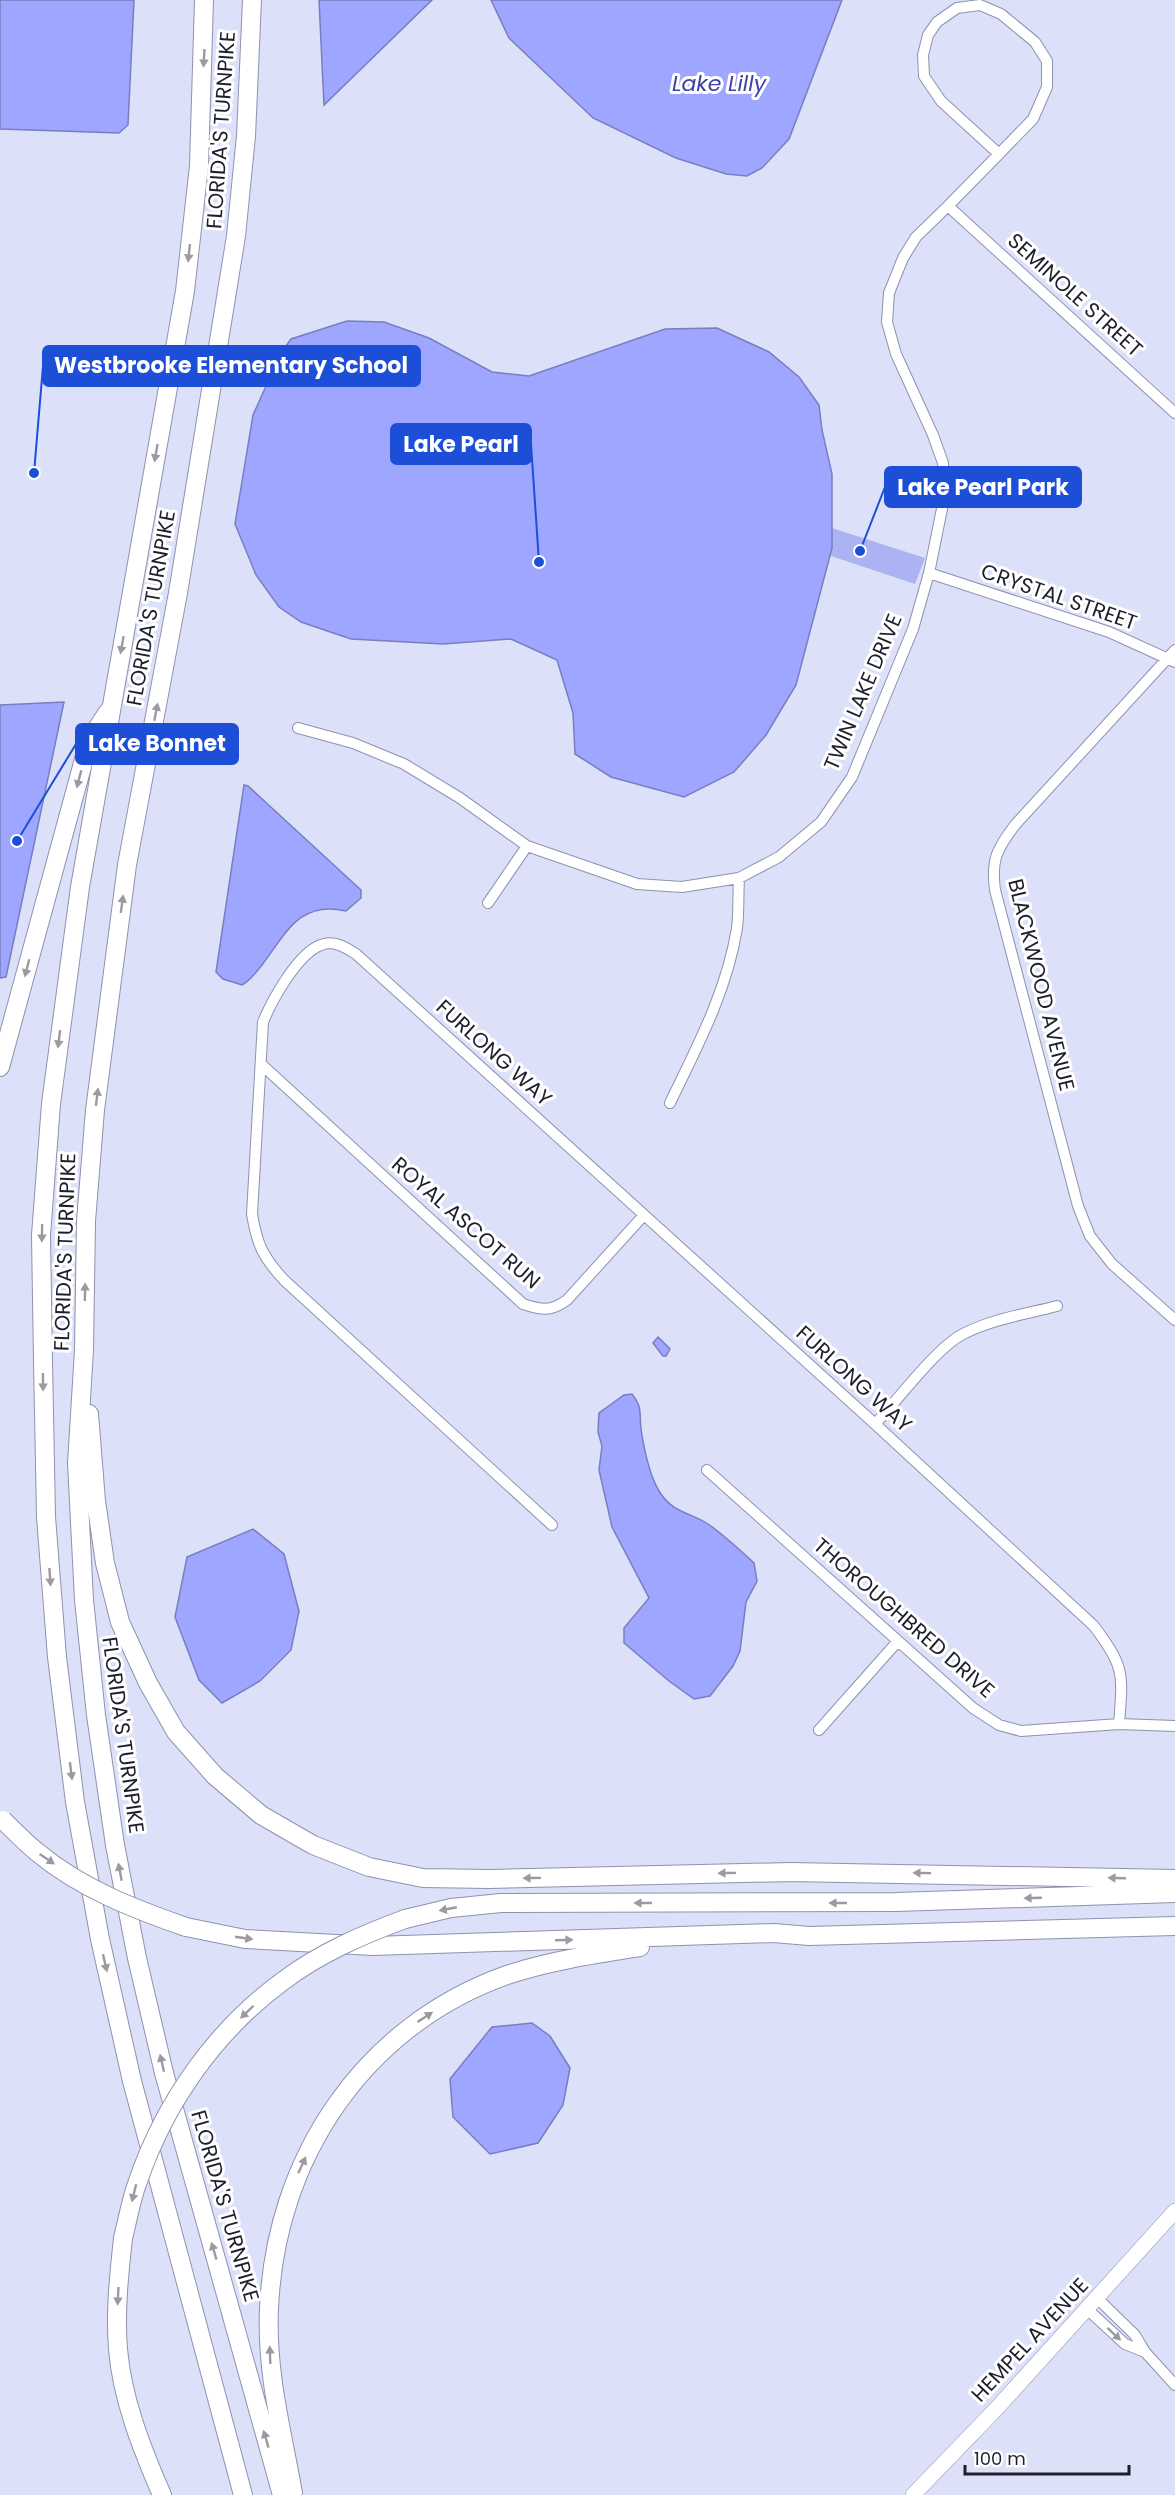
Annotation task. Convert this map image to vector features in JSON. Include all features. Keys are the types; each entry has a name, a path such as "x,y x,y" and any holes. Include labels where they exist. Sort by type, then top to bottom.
{"highway":[{"name":"FLORIDA'S TURNPIKE","path":"204,0 199,165 185,291 78,899 50,1116 41,1235 46,1517 57,1657 74,1791 100,1939 132,2081 243,2495"},
{"name":"FLORIDA'S TURNPIKE","path":"252,0 246,136 236,236 178,593 127,865 95,1110 86,1221 84,1350 77,1463 84,1600 96,1714 115,1845 137,1958 164,2073 282,2495"},
{"path":"0,1067 89,741 96,727 111,708"},
{"path":"84,1350 96,1502 105,1563 120,1622 148,1683 176,1732 215,1776 261,1815 313,1845 369,1867 423,1878 489,1880 790,1872 1175,1879"},
{"path":"1,1819 38,1853 80,1881 135,1910 186,1927 245,1939 373,1946 774,1933 809,1936 1175,1926"},
{"path":"162,2495 130,2412 118,2350 117,2300 123,2238 137,2182 158,2132 182,2089 209,2052 247,2012 283,1981 325,1954 364,1934 405,1919 451,1908 501,1903 896,1902 1175,1893"},
{"path":"293,2495 276,2411 270,2362 268,2310 272,2266 281,2222 296,2178 319,2128 350,2085 382,2050 420,2020 463,1994 507,1975 562,1961 661,1944 780,1942 809,1936"}],"street":[{"path":"980,5 1001,14 1035,42 1047,61 1047,87 1033,119 999,154 941,101 924,76 923,55 928,35 937,22 957,8 980,5"},
{"name":"TWIN LAKE DRIVE","path":"298,728 353,743 404,764 460,798 527,846 637,884 682,887 739,878 779,857 821,822 852,777 913,629 929,573 945,494 943,463 933,435 896,354 887,322 889,294 903,258 916,237 999,154"},
{"name":"SEMINOLE STREET","path":"948,206 1175,413"},
{"name":"CRYSTAL STREET","path":"929,573 1109,632 1173,657"},
{"name":"BLACKWOOD AVENUE","path":"1173,657 1015,825 1004,840 992,868 995,890 1072,1185 1090,1236 1112,1264 1175,1320"},
{"path":"488,903 527,846"},
{"path":"670,1103 713,1015 726,973 737,927 739,878"},
{"name":"FURLONG WAY","path":"552,1525 293,1288 265,1260 256,1239 252,1214 263,1022 274,996 307,954 322,945 341,944 356,954 875,1424 1094,1626 1115,1655 1122,1679 1119,1724"},
{"name":"ROYAL ASCOT RUN","path":"261,1064 523,1304 540,1310 555,1309 567,1300 644,1215"},
{"path":"875,1424 944,1348 962,1334 987,1324 1057,1306"},
{"name":"THOROUGHBRED DRIVE","path":"707,1470 973,1708 999,1725 1021,1731 1119,1724 1175,1726"},
{"path":"819,1730 898,1641"},
{"name":"HEMPEL AVENUE","path":"913,2495 1175,2211"},
{"path":"1092,2303 1125,2344 1145,2352 1175,2385"}],"shaded area":[{"path":"804,519 925,558 915,584 795,544"}],"water":[{"path":"0,0 134,0 128,125 119,133 0,129"},
{"path":"319,0 432,0 324,105"},
{"name":"Lake Lilly","path":"491,0 842,0 789,139 762,168 747,176 726,174 676,158 593,118 509,38"},
{"path":"347,321 384,322 429,338 492,372 529,376 665,329 717,328 769,352 799,377 819,405 832,474 832,548 796,685 766,735 734,772 684,797 611,777 575,754 573,713 557,660 511,639 443,644 351,639 301,622 279,607 256,575 235,524 253,415 281,353 291,339"},
{"path":"64,702 6,977 0,978 0,705"},
{"path":"244,785 248,786 361,890 361,898 346,911 317,910 296,922 255,973 242,985 223,979 216,972"},
{"path":"658,1337 670,1349 666,1356 663,1356 653,1343"},
{"path":"632,1394 639,1407 645,1453 655,1484 664,1498 675,1508 708,1524 754,1563 757,1581 746,1602 740,1651 733,1666 710,1696 694,1699 624,1643 624,1628 649,1598 612,1527 599,1470 602,1446 598,1432 599,1413 624,1395"},
{"path":"253,1529 284,1554 299,1611 291,1650 260,1681 222,1703 199,1680 175,1617 187,1557"},
{"path":"532,2023 550,2036 570,2068 563,2105 538,2143 490,2154 453,2117 450,2079 492,2027"}],"place":[{"name":"Westbrooke Elementary School","path":"34,473"},
{"name":"Lake Pearl Park","path":"860,551"},
{"name":"Lake Pearl","path":"539,562"},
{"name":"Lake Bonnet","path":"17,841"}]}
